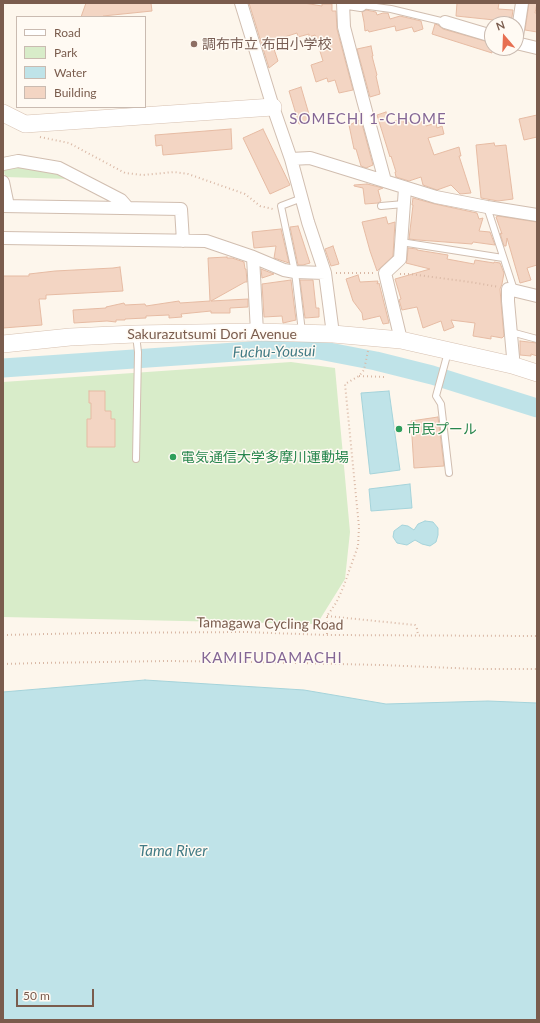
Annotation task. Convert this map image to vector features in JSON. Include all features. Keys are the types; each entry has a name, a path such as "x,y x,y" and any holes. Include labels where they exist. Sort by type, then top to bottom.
{"street":[{"path":"241,3 273,107 291,159 314,242 325,273 333,334"},
{"path":"343,3 344,27 385,181"},
{"path":"348,3 362,5"},
{"path":"520,16 522,3"},
{"path":"445,22 484,34"},
{"path":"524,45 537,48"},
{"path":"3,113 25,124 273,107"},
{"path":"291,159 310,158 436,197 537,215"},
{"path":"3,164 18,161 59,168 121,200 128,208"},
{"path":"3,182 5,206 181,209 183,240"},
{"path":"401,340 385,273 400,259 405,188"},
{"path":"3,238 206,241 284,270 325,273"},
{"path":"252,257 257,332"},
{"path":"512,365 514,357 508,301 511,290 537,296"},
{"name":"Sakurazutsumi Dori Avenue","path":"3,344 70,337 136,334 257,332 333,334 401,340 512,365 537,373"}],"lane":[{"path":"362,5 391,6 445,22"},
{"path":"302,198 281,206 296,272 302,333"},
{"path":"381,206 404,204"},
{"path":"487,207 503,258 511,290"},
{"path":"401,242 503,258"},
{"path":"511,332 537,339"},
{"path":"136,334 138,352 136,459"},
{"path":"448,351 436,396 441,404 449,473"}],"path":[{"path":"34,136 68,143 125,172 143,175 174,172 188,174 245,194 260,206 282,211"},
{"path":"325,273 410,274 511,290"},
{"path":"327,635 328,616 344,588 358,546 359,527 345,384 359,376 364,370 368,352"},
{"path":"359,376 385,377"},
{"path":"328,616 414,625 417,629 418,635"},
{"name":"Tamagawa Cycling Road","path":"3,635 93,632 215,632 327,635 537,636"},
{"path":"3,664 168,661 381,665 478,669 537,669"}],"green space":[{"path":"19,165 58,173 69,179 5,177 4,171 6,167"},
{"name":"電気通信大学多摩川運動場","path":"291,362 335,368 350,532 345,579 317,624 3,617 3,382"}],"water":[{"path":"389,391 400,470 370,474 361,393"},
{"path":"410,484 412,508 371,511 369,489"},
{"path":"425,521 433,522 438,528 436,542 430,546 415,540 407,545 397,543 393,537 394,531 402,525 408,526 414,530 418,524"},
{"name":"Tama River","path":"145,680 304,690 386,704 488,701 537,703 537,1020 3,1020 3,692"}],"building":[{"path":"86,3 151,3 152,11 103,16 81,16"},
{"path":"249,3 304,3 322,6 322,4 332,4 332,11 336,11 337,29 353,90 339,93 335,80 328,82 327,78 316,82 311,65 323,61 315,35 309,37 309,34 298,37 297,33 272,41 278,61 269,68"},
{"path":"457,3 499,3 498,9 513,10 512,16 484,16 484,19 456,16"},
{"path":"529,3 537,3 535,13 537,13 537,32 525,30"},
{"path":"366,10 376,12 377,15 388,13 390,19 400,16 421,21 423,29 414,32 412,27 396,31 395,26 369,32 368,30 365,31 362,12"},
{"path":"435,24 443,29 484,41 484,50 432,34"},
{"path":"371,46 380,94 370,97 357,49"},
{"path":"301,87 311,121 299,124 289,91"},
{"path":"386,112 389,123 403,118 404,123 414,121 415,124 424,121 426,126 436,123 437,128 442,126 444,134 428,138 434,155 459,147 461,156 459,156 471,193 460,194 451,185 437,190 423,185 421,177 409,181 396,177 396,172 377,115"},
{"path":"537,115 537,137 524,140 519,119"},
{"path":"361,120 373,165 366,168 361,166 356,149 354,149 349,125"},
{"path":"231,129 232,149 163,155 162,145 156,146 155,135"},
{"path":"263,129 290,185 270,194 243,138"},
{"path":"494,143 495,146 506,145 513,199 498,201 481,198 476,145"},
{"path":"367,184 383,188 378,190 381,201 378,203 365,204 363,188 354,185"},
{"path":"413,198 477,213 479,219 483,218 479,231 490,232 495,245 473,242 472,244 409,239"},
{"path":"498,216 537,222 537,265 527,268 531,280 520,283 507,238 506,246 504,246 500,233 502,234 496,217"},
{"path":"386,217 388,224 395,222 393,256 377,271 362,222"},
{"path":"298,226 310,263 303,265 298,265 290,227"},
{"path":"281,229 289,263 274,258 276,246 254,248 252,232"},
{"path":"333,246 339,264 331,266 325,249"},
{"path":"408,248 448,255 447,259 474,264 475,260 500,263 504,273 500,289 504,336 502,338 491,336 491,339 473,336 475,323 451,320 454,327 444,331 441,321 423,328 417,307 402,310 399,300 401,299 395,279 430,269 406,263"},
{"path":"227,257 244,262 247,282 211,301 248,299 248,307 230,308 230,313 211,313 211,311 181,314 182,317 169,318 169,315 146,316 146,318 116,320 116,322 107,321 74,323 73,310 106,308 124,303 125,305 145,304 146,306 179,301 180,303 210,301 208,258"},
{"path":"120,267 123,291 46,295 46,299 39,299 42,325 3,328 3,276 29,276 29,274 55,271"},
{"path":"261,269 274,274 262,278"},
{"path":"358,275 360,282 378,281 377,284 379,283 389,323 383,324 380,316 363,320 362,313 353,301 346,279"},
{"path":"291,280 296,320 283,323 282,316 264,317 262,284"},
{"path":"300,280 313,280 316,308 319,308 319,317 305,318"},
{"path":"520,341 537,343 537,356 531,354 531,356 520,355"},
{"path":"89,391 105,391 105,411 111,411 111,419 115,419 115,447 87,447 87,419 91,419"},
{"path":"438,417 444,466 414,468 411,421"}],"waterway":[{"name":"Fuchu-Yousui","path":"3,368 279,349 319,350 376,361 432,375 537,408"}],"place":[{"name":"調布市立 布田小学校","path":"194,44"},
{"name":"市民プール","path":"399,429"},
{"name":"電気通信大学多摩川運動場","path":"173,457"}],"district":[{"name":"SOMECHI 1-CHOME","path":"368,119"},
{"name":"KAMIFUDAMACHI","path":"272,658"}]}
